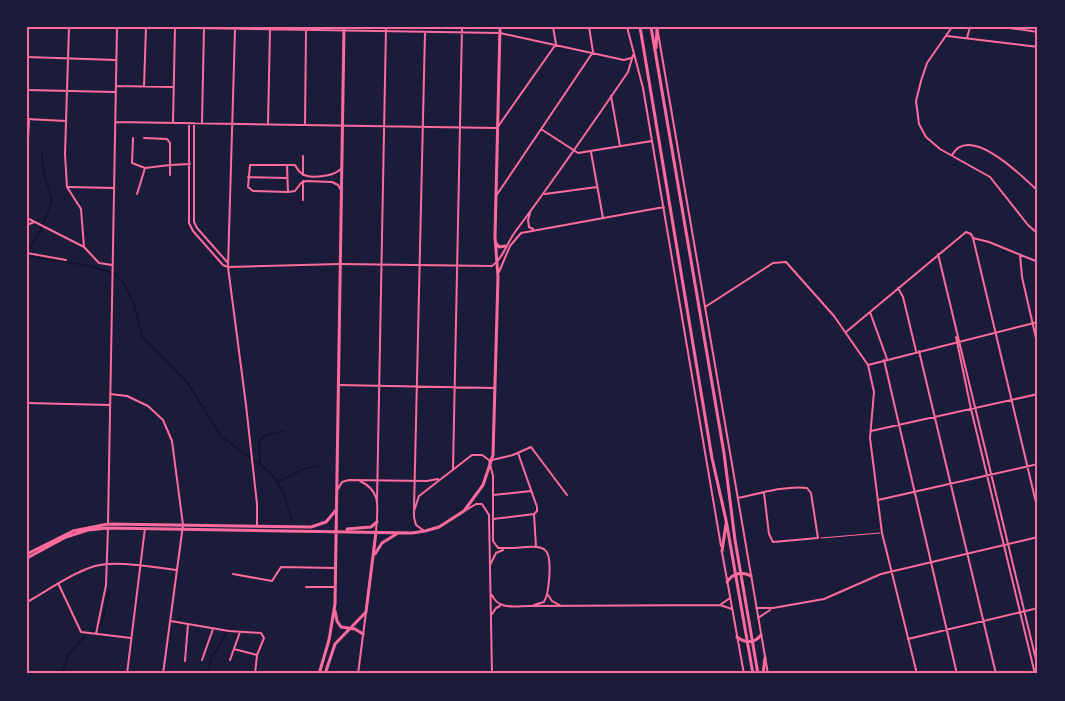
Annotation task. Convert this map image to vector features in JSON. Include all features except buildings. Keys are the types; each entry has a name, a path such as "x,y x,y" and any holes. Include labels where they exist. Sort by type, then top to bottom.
{"main road":[{"path":"108,526 426,531 439,527 464,511 483,484 493,451 498,278 495,237 500,27"},
{"path":"640,27 712,458 726,520 753,674"},
{"path":"651,27 724,453 731,514 758,674"},
{"path":"656,53 657,28"},
{"path":"344,29 345,126 342,166 335,604 338,624 363,634"},
{"path":"495,237 498,246 505,246"},
{"path":"27,556 73,531 108,526 316,527 330,519 337,509"},
{"path":"722,551 726,520"},
{"path":"345,530 371,527 377,522"},
{"path":"325,674 335,644 366,612 376,532"},
{"path":"373,558 382,543 400,532"},
{"path":"727,582 736,574 751,576"},
{"path":"319,674 329,640 335,604"},
{"path":"737,637 752,642 761,635"},
{"path":"765,658 765,674"}],"street":[{"path":"69,27 66,121 67,187 81,209 84,247"},
{"path":"96,634 105,597 108,564 117,27"},
{"path":"131,27 500,33 624,60 632,58"},
{"path":"144,87 146,27"},
{"path":"173,123 175,27"},
{"path":"376,532 386,27"},
{"path":"453,469 462,27"},
{"path":"115,122 497,128 556,44 553,27"},
{"path":"496,196 593,52 590,27"},
{"path":"627,27 644,88 744,674"},
{"path":"952,27 927,63 916,100 919,124 926,136 951,156 990,177 1022,218 1038,234"},
{"path":"967,39 970,27"},
{"path":"1003,27 1038,32"},
{"path":"202,123 203,28"},
{"path":"235,28 228,265 246,405 257,504 257,526"},
{"path":"268,28 268,124"},
{"path":"657,28 765,658"},
{"path":"305,125 306,30"},
{"path":"425,32 414,511 416,525 426,531"},
{"path":"947,36 1038,47"},
{"path":"189,123 189,223 193,231 223,265 492,266 497,263 505,246 545,194 611,96 630,66 633,52"},
{"path":"27,57 116,60"},
{"path":"624,60 630,66"},
{"path":"115,86 173,87"},
{"path":"27,90 115,92"},
{"path":"611,96 620,147"},
{"path":"27,161 28,119 66,121"},
{"path":"194,123 194,222 228,265"},
{"path":"541,129 573,152 578,153 652,141"},
{"path":"133,138 132,163 145,168 193,165"},
{"path":"144,138 169,141 170,175"},
{"path":"951,156 962,146 981,148 1001,159 1038,191"},
{"path":"591,152 603,218"},
{"path":"303,156 303,175"},
{"path":"303,181 295,191 253,191 248,187 249,166 252,164 295,165 303,175 329,176 337,173 342,166"},
{"path":"287,165 288,192"},
{"path":"137,194 145,168"},
{"path":"249,177 287,178"},
{"path":"303,181 332,182 338,185 342,194"},
{"path":"303,181 303,200"},
{"path":"67,187 114,188"},
{"path":"545,194 597,187"},
{"path":"498,278 504,257 521,233 664,207"},
{"path":"531,211 528,223 531,228 536,229"},
{"path":"27,218 84,247 99,263 112,266"},
{"path":"27,225 34,222"},
{"path":"846,332 964,232 969,232 973,238 1038,511"},
{"path":"973,238 1038,261"},
{"path":"205,243 208,240"},
{"path":"27,253 66,260"},
{"path":"938,254 1038,668"},
{"path":"1020,255 1022,277 1038,347"},
{"path":"705,308 769,266 782,261 790,265 846,332 868,365 874,392 870,431 882,533 917,674"},
{"path":"898,288 903,297 918,351 952,484 966,553 996,674"},
{"path":"870,312 885,360 957,674"},
{"path":"868,365 1038,322"},
{"path":"958,342 971,410 1035,674"},
{"path":"338,385 495,388"},
{"path":"110,394 139,400 156,412 163,420 172,441 182,526 163,674"},
{"path":"870,431 1038,394"},
{"path":"27,403 110,405"},
{"path":"491,461 531,447 567,495"},
{"path":"493,519 534,514 538,510 518,453"},
{"path":"414,511 419,496 472,455 482,455 491,461"},
{"path":"491,461 494,544 501,548 536,547 544,549 549,555 548,595 542,603 530,606"},
{"path":"878,500 1038,464"},
{"path":"337,493 342,482 357,480 428,481 441,478"},
{"path":"357,480 374,490 377,505"},
{"path":"738,498 764,492 807,488 811,493 818,538 773,542 764,492"},
{"path":"493,495 531,491"},
{"path":"464,511 480,504 487,510 492,674"},
{"path":"534,514 536,547"},
{"path":"127,674 146,527"},
{"path":"756,608 773,608 824,599 893,571 1038,537"},
{"path":"490,566 496,553 510,548"},
{"path":"27,602 89,568 108,564 178,570"},
{"path":"233,574 270,581 274,580 281,567 336,568"},
{"path":"59,584 81,632 131,638"},
{"path":"306,587 335,587"},
{"path":"491,593 494,601 501,606"},
{"path":"548,595 554,603 564,606"},
{"path":"720,605 730,598"},
{"path":"490,617 496,608 501,606 720,605 732,609"},
{"path":"758,618 773,608"},
{"path":"908,639 1038,608"},
{"path":"358,674 366,612"},
{"path":"171,621 213,629 261,633 264,638 257,655 255,674"},
{"path":"185,662 188,624"},
{"path":"202,660 213,629"},
{"path":"230,660 240,632"},
{"path":"234,649 257,655"}],"lane":[{"path":"818,538 882,533"}],"waterway":[{"path":"27,252 43,226 52,200 43,170 42,150"},
{"path":"27,256 90,266 115,274 133,300 142,336 187,382 221,436 271,473 284,494 292,521"},
{"path":"260,464 259,440 267,435 284,431"},
{"path":"278,482 306,468 319,466"},
{"path":"92,632 102,624 109,590"},
{"path":"207,674 212,657 227,632"},
{"path":"62,674 69,654 85,636"}]}
